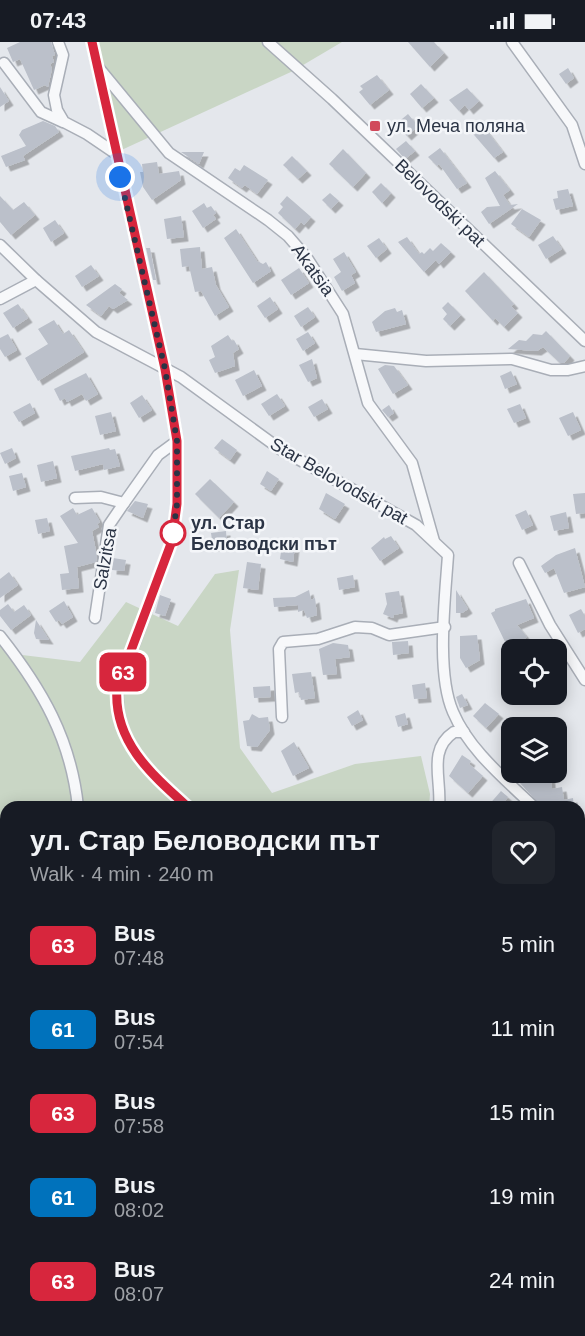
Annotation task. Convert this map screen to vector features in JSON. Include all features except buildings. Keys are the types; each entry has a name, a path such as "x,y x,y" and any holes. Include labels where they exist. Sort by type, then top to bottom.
{"street":[{"path":"58,42 63,55 54,95 57,110 64,122"},
{"path":"92,42 165,369 177,441 177,504 172,541 117,688 116,709 124,737 183,801"},
{"name":"Belovodski pat","path":"268,42 332,99 585,340"},
{"path":"512,42 573,125 585,164"},
{"path":"4,63 41,112 87,134 115,153"},
{"name":"Akatsia","path":"96,64 169,153 288,236 307,258 344,314 368,403 412,463 434,541"},
{"name":"Star Belovodski pat","path":"0,244 36,280 96,332 181,377 280,449 416,525 448,555 445,627 447,693 453,713 484,758 528,801"},
{"path":"0,299 36,280"},
{"path":"356,354 426,361 512,359 551,369 568,370 585,366"},
{"name":"Salzitsa","path":"95,618 109,525 158,455 177,441"},
{"name":"Salzitsa","path":"75,498 101,497 124,503"},
{"path":"519,563 550,625 585,680"},
{"path":"282,717 279,649 283,642 318,639 355,627 372,628 389,635 445,627"},
{"path":"0,636 41,694 61,731 75,781 77,801"},
{"path":"439,801 436,758 439,747 454,732 464,732"}],"green space":[{"path":"92,42 342,42 293,71 115,153"},
{"path":"239,570 230,630 240,748 272,793 355,764 421,756 430,794 429,801 0,801 0,636 14,654 80,662 126,602 178,626 215,574"}],"bus line":[{"name":"63","path":"92,42 165,369 177,441 177,504 172,541 117,688 116,709 124,737 141,759 181,801"}],"place":[{"name":"ул. Меча поляна","path":"375,126"},
{"name":"ул. Стар Беловодски път","path":"173,533"}],"route":[{"path":"120,177 165,369 177,441 177,504 172,541 173,533"}]}
